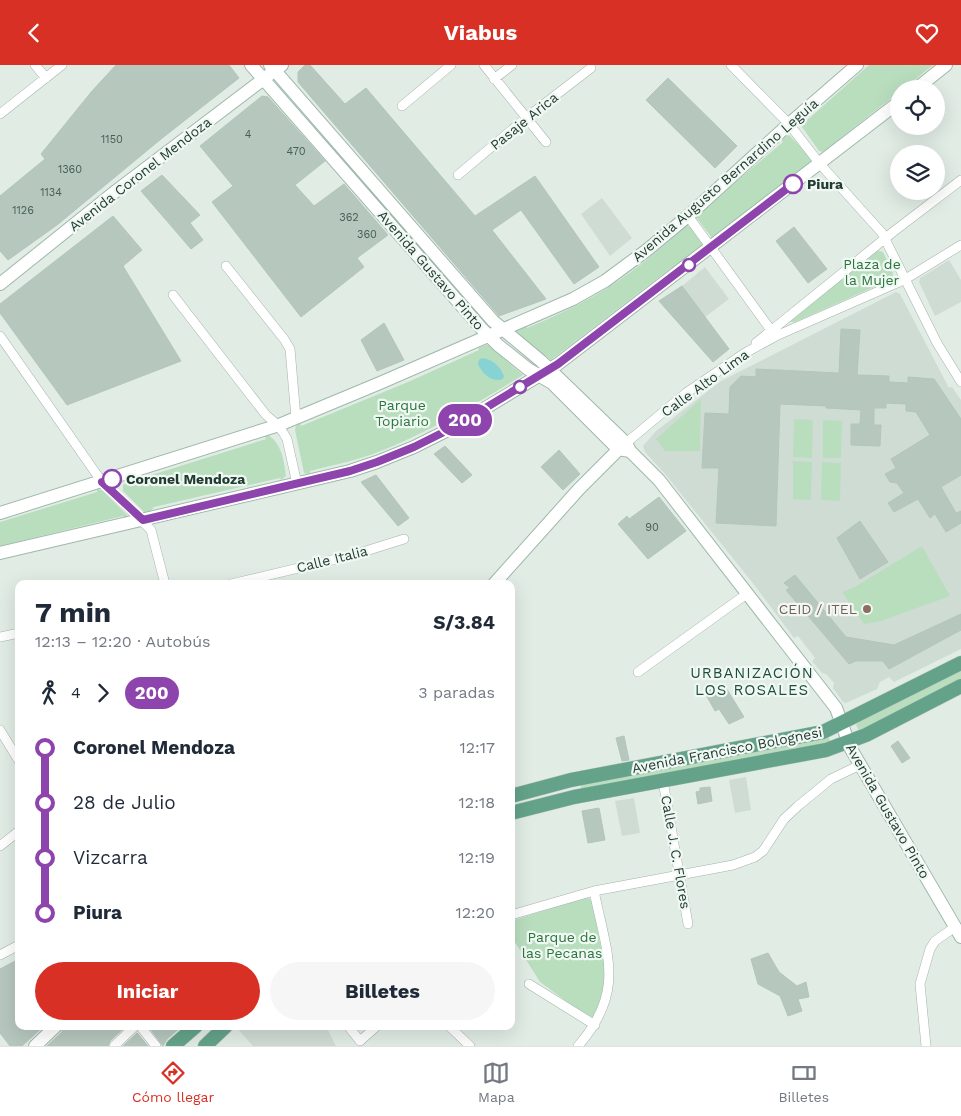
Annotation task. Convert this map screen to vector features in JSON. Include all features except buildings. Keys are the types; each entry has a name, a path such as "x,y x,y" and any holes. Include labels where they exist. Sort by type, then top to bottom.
{"main road":[{"name":"Avenida Gustavo Pinto","path":"251,65 489,336 528,369 552,383 660,480 836,708 848,742 860,765 958,932"},
{"name":"Avenida Augusto Bernardino Leguía","path":"0,513 279,425 565,303 605,281 647,250 688,216 857,65"},
{"path":"927,80 946,65"},
{"name":"Avenida Gustavo Pinto","path":"275,67 493,321 549,369 625,447"},
{"name":"Avenida Coronel Mendoza","path":"0,284 275,67"},
{"path":"0,553 350,471 414,447 454,427 549,369 712,247 890,109"},
{"name":"Calle Alto Lima","path":"498,580 579,489 625,447"},
{"name":"Avenida Francisco Bolognesi","path":"515,795 571,780 823,732 961,663"},
{"name":"Avenida Francisco Bolognesi","path":"515,812 574,797 826,750 866,735 961,686"},
{"path":"571,780 574,797"},
{"path":"35,1046 52,1030"},
{"path":"173,1046 191,1030"},
{"path":"205,1046 222,1030"}],"street":[{"path":"35,65 46,78"},
{"path":"0,114 62,65"},
{"path":"402,106 451,65"},
{"path":"484,65 546,142"},
{"path":"494,79 512,65"},
{"path":"731,65 789,124 820,163 882,233 937,343 961,382"},
{"name":"Pasaje Arica","path":"458,175 526,118 591,68"},
{"path":"688,216 774,333 885,239 961,180"},
{"name":"Calle Alto Lima","path":"625,447 686,393 774,333 904,280 961,245"},
{"path":"226,266 290,349 296,418"},
{"path":"173,295 266,415 279,425 287,439 297,484"},
{"path":"0,336 102,482 143,520 151,530 164,580"},
{"name":"Calle Italia","path":"247,580 354,555 404,539"},
{"path":"271,574 272,580"},
{"path":"638,672 748,593"},
{"path":"0,637 15,634"},
{"path":"0,730 15,754"},
{"path":"515,914 594,891 732,865 755,857 763,851 784,819 798,806 831,779 860,765"},
{"name":"Calle J. C. Flores","path":"663,781 688,923"},
{"path":"0,846 15,834"},
{"path":"578,1046 595,1025 606,1000 610,974 594,891"},
{"path":"926,1046 920,984 930,949 935,941 958,932"},
{"path":"0,955 15,947"},
{"path":"529,984 595,1025"},
{"path":"114,1046 131,1030"},
{"path":"143,1030 156,1046"},
{"path":"351,1030 360,1041 372,1030"},
{"path":"453,1030 470,1046"}],"shaded area":[{"path":"602,198 632,238 610,256 581,214"},
{"path":"949,260 961,280 961,302 935,316 919,282 920,278"},
{"path":"705,267 729,299 705,317 682,286"},
{"path":"896,292 900,294 949,388 952,387 961,400 961,649 894,682 889,677 880,682 877,689 846,703 843,702 833,688 834,683 812,661 815,658 798,636 794,638 752,582 645,452 643,446 656,431 721,381"},
{"path":"746,777 751,810 735,813 729,780"},
{"path":"634,798 640,833 622,836 615,801"},
{"path":"239,1030 328,1030 336,1046 253,1046"}],"green space":[{"path":"869,65 933,65 914,80 890,80 890,99 823,152 819,151 800,124 803,121 805,122"},
{"path":"789,135 815,161 712,238 695,216 783,142 781,139"},
{"path":"686,224 703,245 551,360 516,332 515,330 525,325 527,328 568,310 607,288 647,260 684,228"},
{"name":"Plaza de la Mujer","path":"877,250 883,252 893,273 892,279 795,322 789,322"},
{"name":"Parque Topiario","path":"488,345 523,375 418,435 364,457 310,471 310,474 304,473 295,430 296,426 300,423 301,426 408,382 479,350 478,348"},
{"path":"701,399 700,451 665,451 656,439"},
{"path":"794,419 813,420 812,458 793,457"},
{"path":"823,420 842,421 841,458 823,458"},
{"path":"268,435 276,443 283,459 286,476 281,480 280,478 154,507 151,511 144,512 123,491 123,485 126,483 266,439 265,436"},
{"path":"793,461 812,462 811,500 793,499"},
{"path":"822,462 841,463 840,501 821,500"},
{"path":"97,489 102,490 127,517 123,516 0,546 0,522 97,492"},
{"path":"922,546 950,596 881,621 864,624 842,592 853,588"},
{"path":"961,668 961,679 864,730 858,729 856,725 860,720"},
{"path":"823,736 829,738 830,741 825,745 581,790 583,782"},
{"name":"Parque de las Pecanas","path":"587,897 592,901 606,973 604,1007 593,1017 585,1015 540,982 515,942 515,920"}],"water":[{"path":"482,358 492,361 498,366 504,376 503,379 491,379 482,371 478,364"}],"bus line":[{"name":"200","path":"112,479 102,482 143,520 350,471 414,447 454,427 558,364 793,184"}],"place":[{"name":"Piura","path":"793,184"},
{"name":"Coronel Mendoza","path":"112,479"},
{"name":"CEID / ITEL","path":"867,609"}],"district":[{"name":"URBANIZACIÓN LOS ROSALES","path":"752,682"}]}
